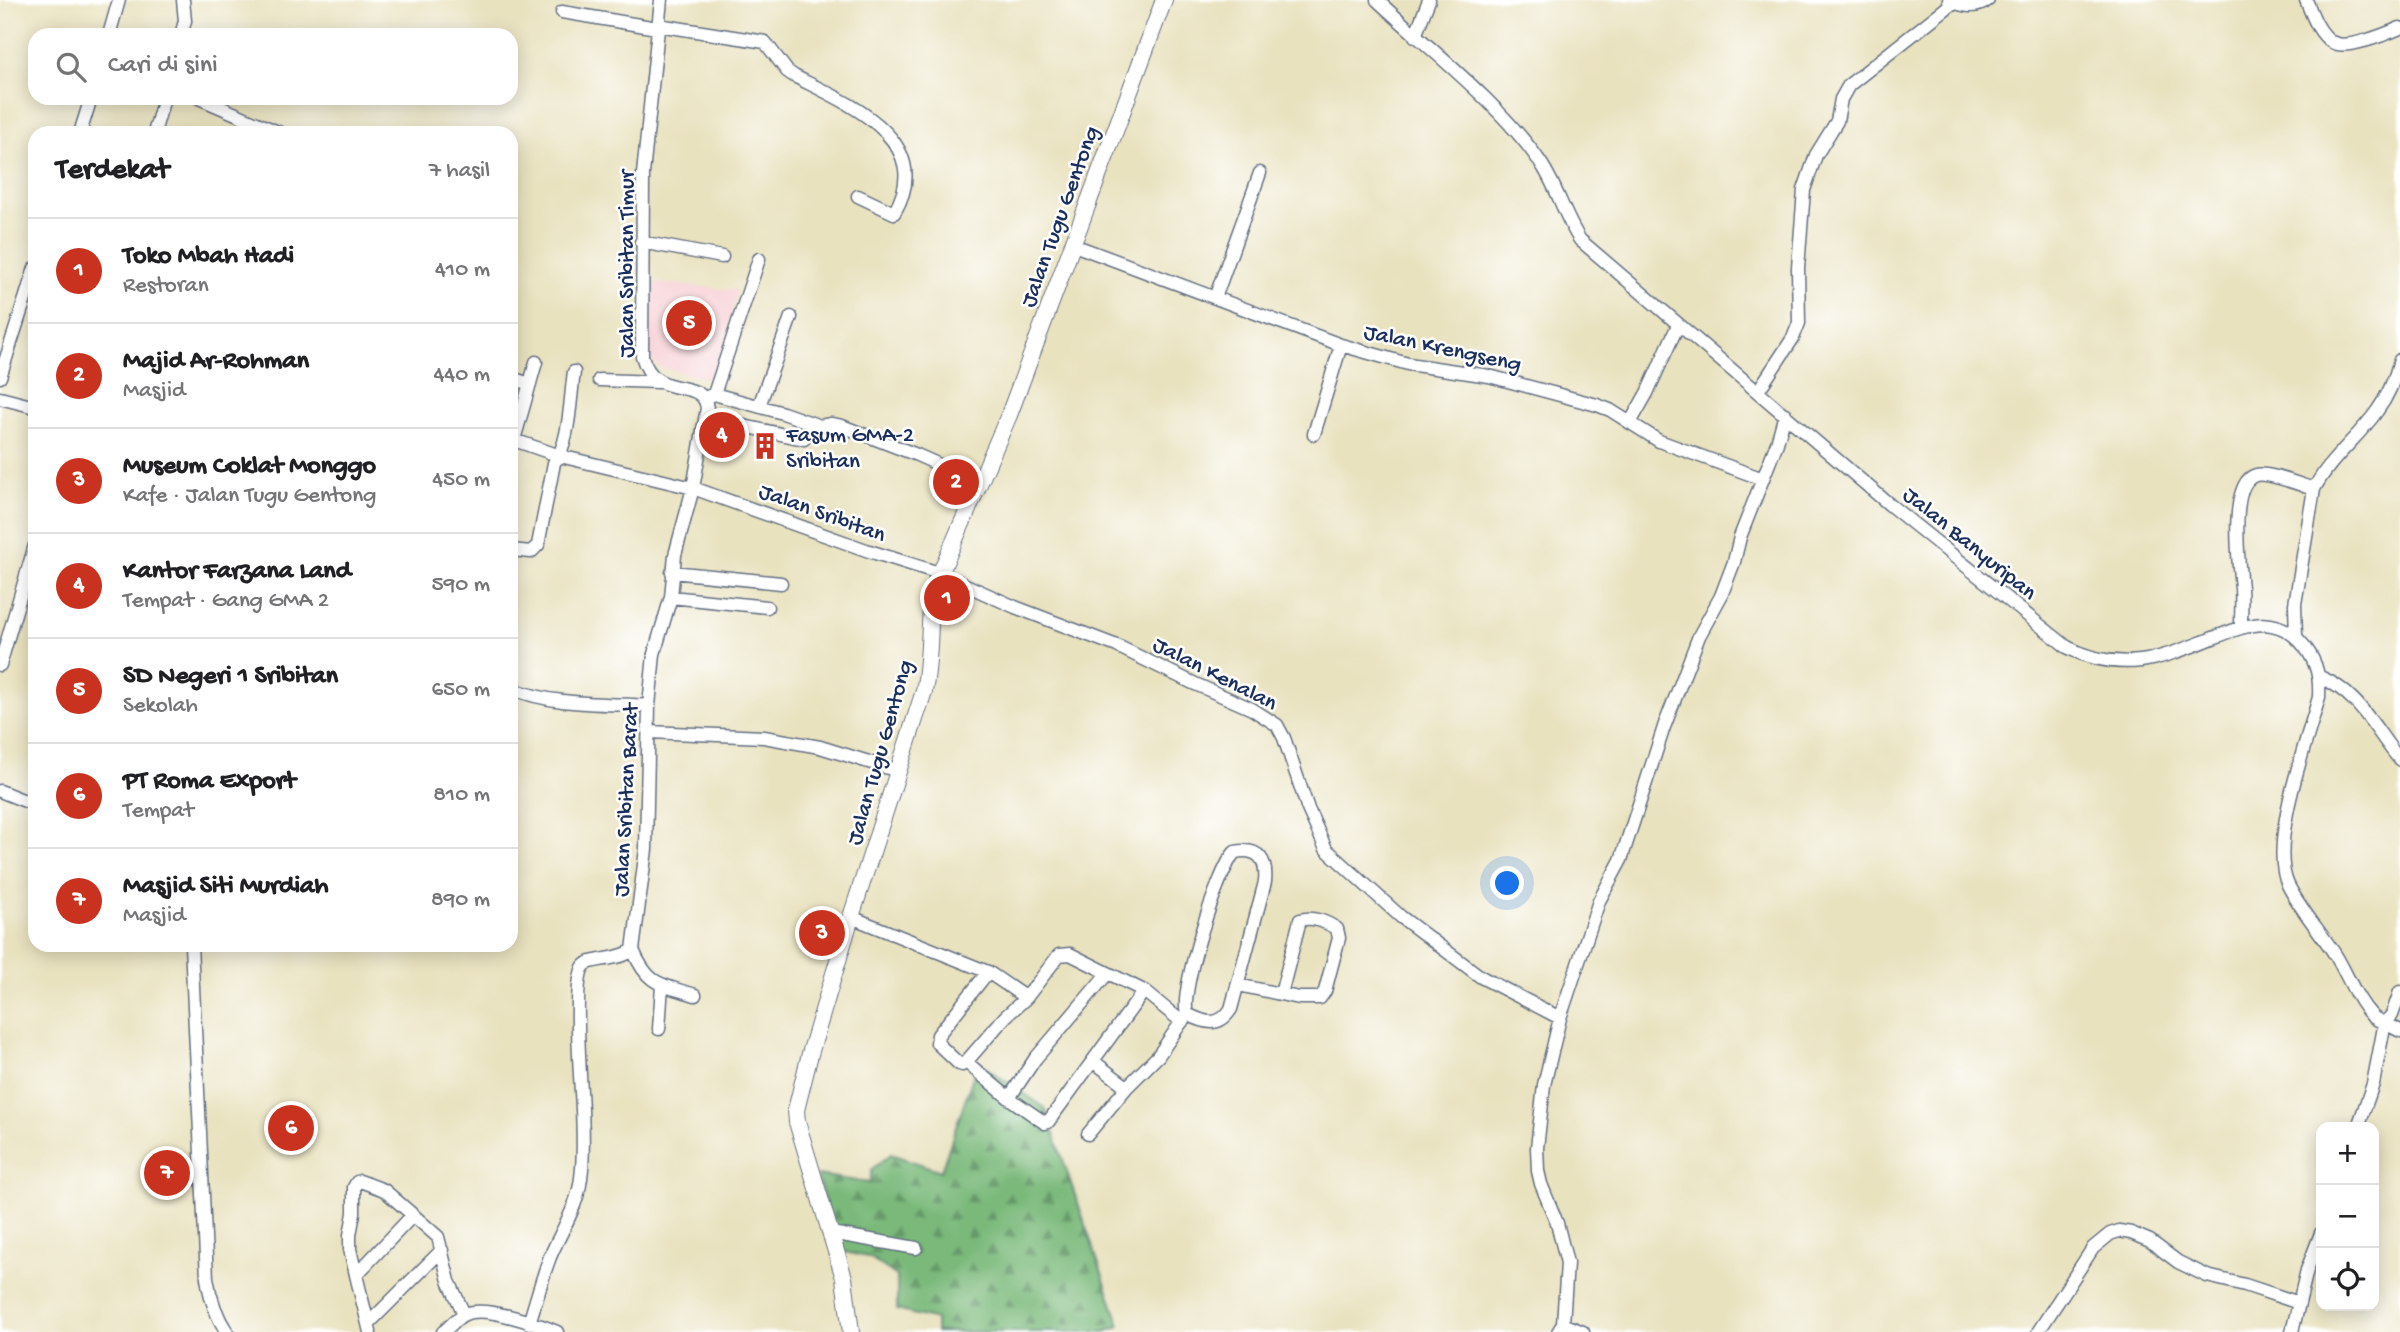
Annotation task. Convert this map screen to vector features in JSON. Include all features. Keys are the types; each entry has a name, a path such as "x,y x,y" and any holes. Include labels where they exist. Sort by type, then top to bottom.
{"main road":[{"name":"Jalan Tugu Gentong","path":"851,1332 844,1278 796,1111 851,917 924,691 930,663 930,607 939,573 1009,415 1164,0"}],"street":[{"path":"111,28 119,0"},
{"path":"183,0 183,28"},
{"name":"Jalan Sribitan Timur","path":"661,0 643,174 642,355 645,367 658,382 759,406 820,426 842,426 980,483"},
{"name":"Jalan Banyuripan","path":"1377,0 1519,133 1541,162 1563,212 1580,240 1970,570 2067,648 2102,660 2141,660 2197,644 2241,626 2274,625 2296,637"},
{"path":"1415,36 1429,0"},
{"path":"1758,391 1793,338 1799,323 1798,268 1804,190 1816,155 1837,121 1841,99 1849,85 1952,1 1976,6 1988,0"},
{"path":"2306,0 2321,30 2330,41 2337,44 2376,38 2400,28"},
{"path":"562,12 765,42 787,71 867,115 896,145 903,164 904,187 894,213 858,196"},
{"path":"82,126 89,105"},
{"path":"156,126 162,105"},
{"path":"215,105 264,126"},
{"path":"1215,298 1260,173"},
{"path":"641,242 722,257"},
{"name":"Jalan Krengseng","path":"1071,244 1341,345 1408,364 1489,376 1597,405 1659,441 1763,479"},
{"path":"693,488 710,396 759,259"},
{"path":"0,377 28,290"},
{"path":"759,406 791,317"},
{"path":"1630,423 1678,325"},
{"path":"1314,434 1341,345"},
{"path":"2400,360 2394,381 2377,411 2322,473 2314,489 2295,604 2296,637 2311,655 2320,677 2319,697 2287,817 2284,864 2287,882 2336,956 2359,999 2374,1018 2400,1031"},
{"path":"518,421 537,362"},
{"path":"518,551 531,552 538,545 554,463 560,456 566,435 574,372"},
{"path":"518,380 530,384"},
{"path":"598,380 658,382"},
{"path":"0,398 28,405"},
{"path":"777,433 783,413"},
{"path":"1583,1332 1560,1328 1567,1263 1558,1223 1541,1184 1536,1148 1544,1085 1560,1018 1599,901 1621,860 1664,727 1699,636 1721,596 1785,414"},
{"path":"706,418 804,439"},
{"name":"Jalan Sribitan","path":"518,442 560,456 693,488 939,573"},
{"path":"2241,626 2237,533 2239,507 2247,481 2257,474 2264,474 2314,489"},
{"name":"Jalan Sribitan Barat","path":"633,950 646,849 649,706 654,654 671,597 672,572 681,527 693,488"},
{"path":"0,665 28,569"},
{"path":"672,572 781,583"},
{"name":"Jalan Kenalan","path":"939,573 1025,611 1130,652 1268,718 1277,725 1284,738 1308,809 1326,849 1401,917 1481,977 1560,1018"},
{"path":"671,597 768,607"},
{"path":"2320,677 2335,683 2351,696 2400,760"},
{"path":"518,691 578,702 649,706"},
{"path":"649,732 764,737 820,747 898,771"},
{"path":"0,791 28,802"},
{"path":"988,972 936,1040 962,1065 1026,998 1062,953 1070,954 1144,990 1185,1018 1204,1021 1223,1019 1231,1009 1238,985 1266,871 1262,858 1241,851 1233,853 1226,864 1206,916 1187,986 1185,1018 1158,1055 1088,1134"},
{"path":"851,917 988,972 1026,998"},
{"path":"1238,985 1309,1000 1320,998 1325,990 1339,938 1338,929 1316,920 1300,920 1281,994"},
{"path":"529,1323 550,1259 575,1203 581,1179 578,1007 584,965 590,961 620,958 633,950 641,969 649,979 695,995"},
{"path":"191,952 206,1278 220,1321 227,1332"},
{"path":"1009,1098 1035,1059 1107,974"},
{"path":"659,1029 662,985"},
{"path":"966,1062 1009,1098 1041,1121 1048,1122 1144,990"},
{"path":"2360,1122 2373,1084 2385,1022 2392,1015 2400,992"},
{"path":"1093,1060 1127,1087"},
{"path":"369,1328 350,1249 354,1187 360,1181 384,1190 438,1237 449,1281 464,1314"},
{"path":"356,1275 413,1214"},
{"path":"2038,1332 2093,1248 2102,1239 2119,1231 2141,1236 2178,1262 2207,1276 2299,1303"},
{"path":"831,1233 916,1248"},
{"path":"2292,1332 2307,1270 2316,1246"},
{"path":"369,1328 442,1250"},
{"path":"443,1332 464,1314 490,1312 557,1332"}],"shaded area":[{"path":"648,282 737,290 714,380 660,367 650,360"}],"green space":[{"path":"978,1062 1045,1108 1120,1326 1105,1332 936,1332 936,1320 897,1310 897,1276 869,1257 839,1251 817,1175 870,1183 872,1169 891,1154 941,1171"}],"place":[{"name":"SD Negeri 1 Sribitan","path":"689,323"},
{"name":"Kantor Farzana Land","path":"722,435"},
{"name":"Fasum GMA-2 Sribitan","path":"765,446"},
{"name":"Majid Ar-Rohman","path":"956,482"},
{"name":"Toko Mbah Hadi","path":"947,598"},
{"name":"Museum Coklat Monggo","path":"822,933"},
{"name":"PT Roma Export","path":"291,1128"},
{"name":"Masjid Siti Murdiah","path":"167,1173"}]}
